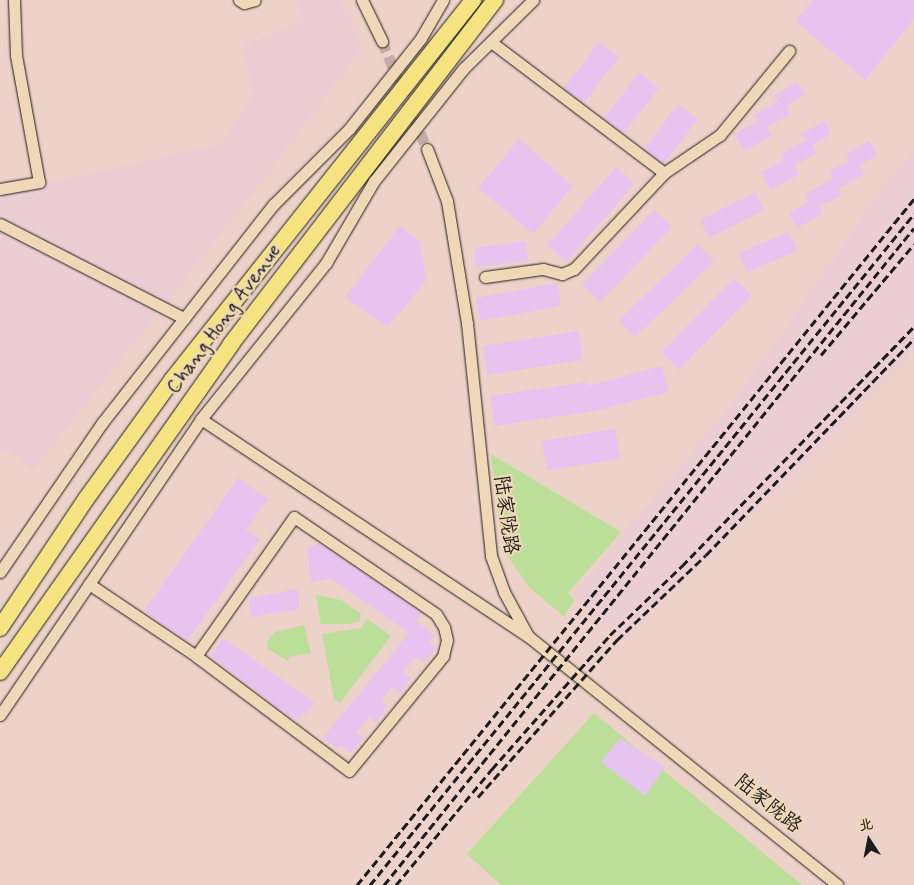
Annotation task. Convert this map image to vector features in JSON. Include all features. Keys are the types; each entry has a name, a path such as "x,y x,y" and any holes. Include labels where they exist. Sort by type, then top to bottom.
{"highway":[{"name":"Chang Hong Avenue","path":"0,628 86,499 172,380 473,0"},
{"name":"Chang Hong Avenue","path":"0,672 230,344 348,187 495,0"}],"street":[{"path":"0,189 39,182 16,55 14,0"},
{"path":"239,0 244,3 255,0"},
{"path":"362,0 382,41"},
{"path":"0,572 102,423 274,204 349,128 421,38 443,0"},
{"path":"0,715 201,419 326,263 374,181 464,68 533,0"},
{"path":"491,42 664,173"},
{"path":"485,277 543,269 562,274 574,269 664,173 720,135 789,51"},
{"name":"陆家陇路","path":"427,149 447,201 467,323 491,556 504,592 529,637 838,885"},
{"path":"0,224 184,318"},
{"path":"201,419 529,637"},
{"path":"89,584 196,656 349,771 443,656 447,640 444,626 436,614 294,517 196,656"}],"shaded area":[{"path":"298,0 341,0 362,48 263,180 33,470 12,453 0,451 0,193 220,144 254,94 241,47 302,21"},
{"path":"914,150 914,350 843,425 626,639 574,594 731,405 885,185"}],"green space":[{"path":"491,454 621,532 568,593 575,601 563,616 530,588 507,556 499,523"},
{"path":"316,595 341,600 361,614 359,621 350,624 321,624"},
{"path":"368,619 391,636 340,703 334,698 322,634 361,628"},
{"path":"304,625 311,653 289,657 288,661 268,649 267,642 275,632"},
{"path":"594,713 802,885 501,885 467,854"}],"building":[{"path":"813,0 914,0 914,19 865,80 795,21"},
{"path":"599,42 619,57 584,103 564,88"},
{"path":"639,73 659,88 624,133 604,118"},
{"path":"797,82 805,95 786,106 790,114 767,127 772,136 744,151 734,134 758,121 754,115 778,101 774,95"},
{"path":"678,104 698,119 664,164 644,149"},
{"path":"824,121 831,134 813,145 817,153 794,166 799,174 771,190 761,173 784,160 781,154 805,140 801,134"},
{"path":"519,139 573,186 533,234 478,188"},
{"path":"869,141 877,155 860,165 865,174 838,189 842,195 819,207 823,214 797,228 789,213 809,202 805,194 832,179 830,171 849,160 846,154"},
{"path":"616,167 635,184 566,262 547,245"},
{"path":"755,192 764,210 709,238 700,220"},
{"path":"654,210 672,227 600,302 582,285"},
{"path":"400,226 420,242 426,280 388,327 345,297"},
{"path":"789,232 797,251 747,272 739,253"},
{"path":"526,241 528,261 476,267 474,248"},
{"path":"698,244 714,261 635,337 619,320"},
{"path":"734,278 752,295 679,370 661,352"},
{"path":"557,283 561,306 480,321 476,298"},
{"path":"578,331 583,360 487,375 483,346"},
{"path":"662,366 669,392 600,410 495,426 490,396 587,382 587,386"},
{"path":"615,429 620,459 547,470 542,441"},
{"path":"238,478 268,499 246,530 260,539 187,641 144,611"},
{"path":"319,543 422,613 416,621 434,635 429,642 437,648 425,662 416,657 403,672 411,678 400,693 392,687 381,701 388,707 376,722 369,717 356,732 364,737 351,753 341,746 338,749 323,738 409,633 331,579 311,582 307,548"},
{"path":"298,589 299,609 250,617 249,598"},
{"path":"223,638 315,703 307,714 304,712 299,720 293,715 291,718 210,656"},
{"path":"620,738 665,767 645,796 601,762"}],"tunnel":[{"path":"382,41 427,149"}],"railway":[{"path":"357,885 914,199"},
{"path":"370,885 914,214"},
{"path":"384,885 914,228"},
{"path":"821,355 914,244"},
{"path":"396,885 492,769 610,635 682,566 914,327"},
{"path":"478,797 617,640 706,555 914,339"}]}
